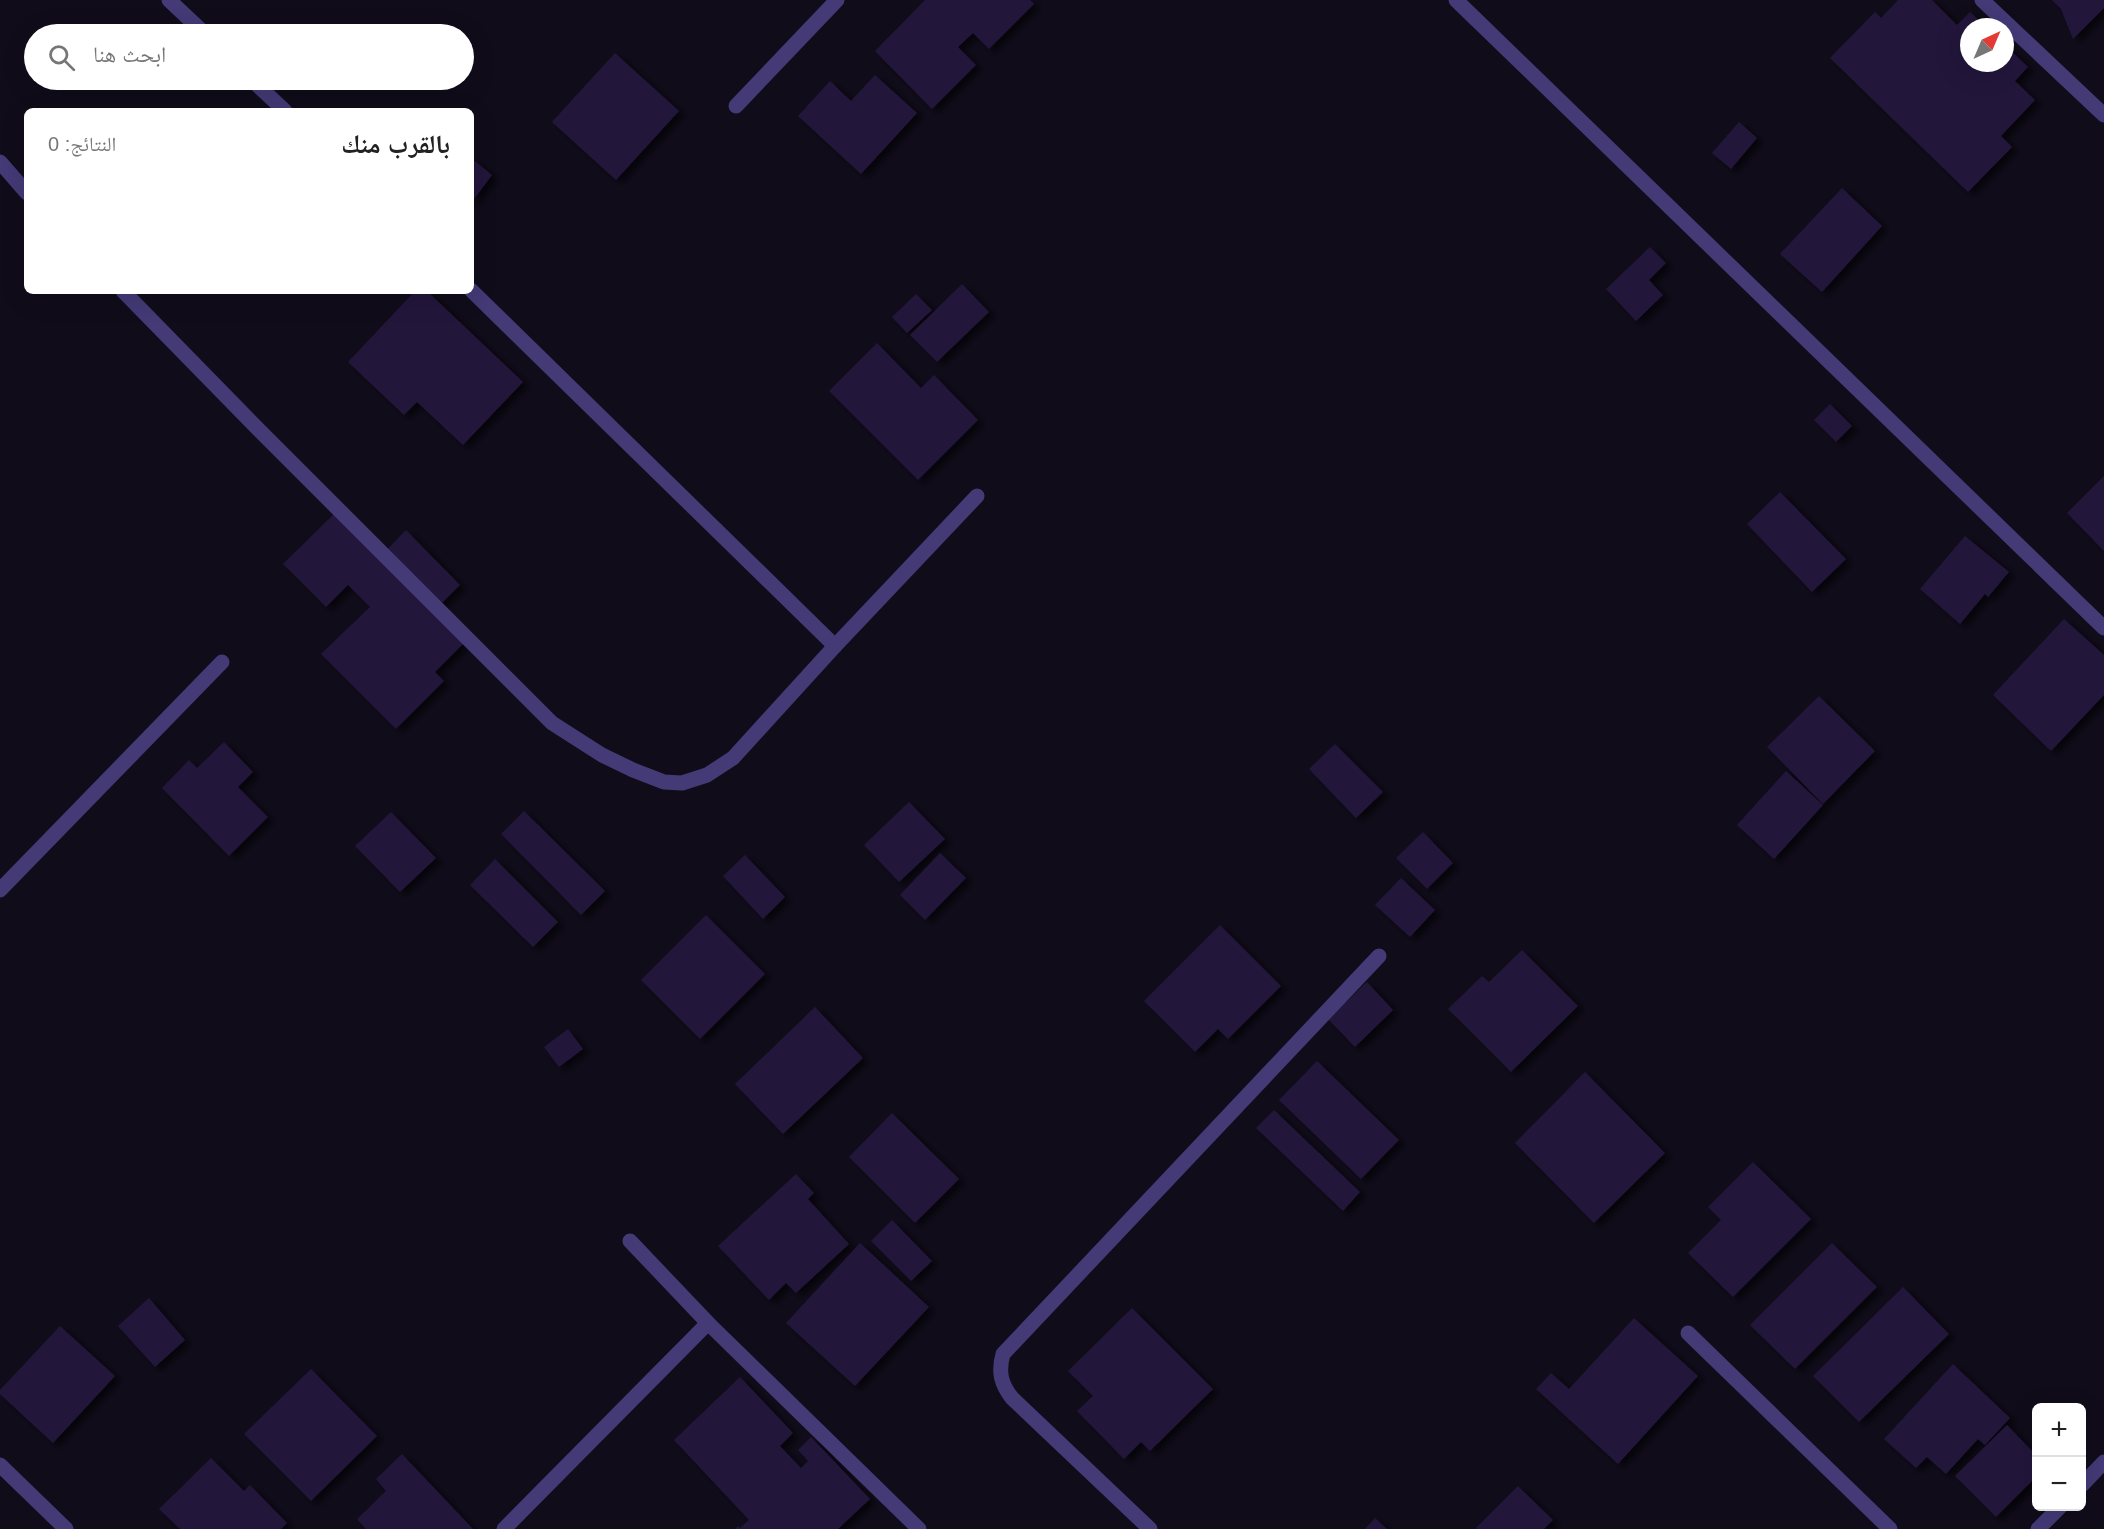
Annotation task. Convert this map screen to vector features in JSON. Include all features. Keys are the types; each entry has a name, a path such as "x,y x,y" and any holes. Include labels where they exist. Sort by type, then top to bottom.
{"street":[{"path":"169,0 194,24"},
{"path":"736,106 837,0"},
{"path":"1456,0 2104,628"},
{"path":"1982,0 2104,115"},
{"path":"263,90 282,108"},
{"path":"0,162 24,190"},
{"path":"474,293 835,646"},
{"path":"126,294 268,440 552,723 602,755 664,782 682,783 707,775 733,758 977,496"},
{"path":"0,890 222,662"},
{"path":"1150,1529 1012,1398 1002,1384 1000,1373 1003,1354 1379,956"},
{"path":"630,1241 708,1323 919,1529"},
{"path":"514,1526 708,1323"},
{"path":"1688,1333 1890,1529"},
{"path":"2086,1481 2104,1462"},
{"path":"0,1465 66,1529"},
{"path":"2038,1529 2056,1511"}],"building":[{"path":"925,0 1030,0 1034,4 989,49 973,33 958,47 976,65 932,109 875,51"},
{"path":"1898,0 1932,0 1957,25 1960,22 1960,72 2014,72 2014,54 2028,67 2015,81 2035,100 2001,136 2012,147 1968,192 1830,58 1875,12 1881,18"},
{"path":"2052,0 2104,0 2104,8 2073,39 2061,9"},
{"path":"1970,12 1976,18 1964,18"},
{"path":"615,53 679,111 616,180 552,122"},
{"path":"875,75 917,113 861,174 798,116 830,81 851,101"},
{"path":"1739,122 1757,138 1731,169 1712,153"},
{"path":"474,160 492,175 474,199"},
{"path":"1842,188 1882,226 1822,292 1780,254"},
{"path":"1650,247 1666,263 1649,280 1663,295 1636,321 1606,289"},
{"path":"962,284 989,312 937,362 910,335"},
{"path":"412,294 430,294 523,382 463,445 417,402 404,415 348,362"},
{"path":"916,294 932,310 907,333 892,317"},
{"path":"877,343 921,388 934,375 978,420 918,480 829,391"},
{"path":"1830,404 1852,426 1836,442 1814,420"},
{"path":"2104,476 2104,551 2067,513"},
{"path":"1780,492 1846,559 1812,592 1747,524"},
{"path":"335,513 379,558 406,530 460,585 433,612 464,643 435,672 444,681 396,729 321,654 370,607 348,585 326,607 283,564"},
{"path":"1965,536 2009,572 1988,597 1985,594 1960,624 1920,589"},
{"path":"2064,619 2104,655 2104,695 2051,751 1993,695"},
{"path":"1819,696 1875,751 1823,804 1767,747"},
{"path":"224,742 253,772 238,787 268,817 229,856 162,788 189,760 197,768"},
{"path":"1335,744 1383,792 1356,818 1309,769"},
{"path":"1786,771 1823,805 1774,859 1737,825"},
{"path":"909,802 945,839 899,882 864,845"},
{"path":"524,811 605,891 581,915 501,834"},
{"path":"391,812 436,858 400,892 355,846"},
{"path":"1423,832 1453,863 1427,889 1396,858"},
{"path":"940,853 966,878 925,920 900,895"},
{"path":"745,855 785,897 763,919 723,876"},
{"path":"495,859 558,922 533,947 470,885"},
{"path":"1401,878 1435,910 1410,937 1375,905"},
{"path":"706,915 765,974 700,1039 641,980"},
{"path":"1220,925 1281,986 1228,1039 1218,1029 1195,1052 1144,1001"},
{"path":"1522,950 1578,1006 1511,1072 1448,1009 1482,976 1489,982"},
{"path":"1367,982 1393,1010 1355,1047 1328,1019"},
{"path":"815,1007 863,1058 783,1134 735,1084"},
{"path":"568,1029 583,1049 559,1067 544,1047"},
{"path":"1317,1061 1399,1140 1361,1179 1279,1100"},
{"path":"1585,1072 1665,1153 1594,1223 1515,1143"},
{"path":"1274,1110 1360,1192 1343,1211 1256,1128"},
{"path":"892,1113 959,1179 915,1223 849,1157"},
{"path":"1753,1162 1811,1219 1733,1297 1688,1253 1721,1220 1708,1207"},
{"path":"796,1174 814,1193 808,1199 849,1244 796,1293 786,1283 769,1300 718,1246"},
{"path":"892,1220 932,1261 911,1281 871,1241"},
{"path":"860,1243 929,1307 855,1386 786,1323"},
{"path":"1832,1243 1877,1287 1795,1369 1750,1325"},
{"path":"1903,1287 1949,1334 1859,1422 1813,1376"},
{"path":"149,1298 185,1340 155,1367 118,1326"},
{"path":"1132,1308 1213,1389 1150,1451 1141,1442 1124,1459 1077,1411 1093,1396 1068,1371"},
{"path":"1634,1318 1698,1376 1618,1464 1536,1389 1551,1373 1569,1389"},
{"path":"60,1326 115,1376 53,1443 0,1394 0,1390"},
{"path":"1953,1364 2010,1418 1985,1445 1978,1439 1946,1474 1927,1457 1916,1468 1884,1439"},
{"path":"311,1369 377,1436 311,1501 244,1434"},
{"path":"740,1377 793,1433 780,1446 801,1468 808,1461 798,1450 811,1437 870,1499 838,1529 735,1529 738,1526 740,1528 749,1520 674,1440"},
{"path":"2007,1425 2032,1451 2032,1481 1996,1517 1955,1476"},
{"path":"402,1454 473,1529 366,1529 357,1519 386,1491 376,1479"},
{"path":"211,1458 244,1491 250,1485 287,1523 281,1529 180,1529 159,1509"},
{"path":"1518,1486 1553,1520 1544,1529 1476,1528"},
{"path":"1375,1518 1387,1529 1365,1529"}]}
